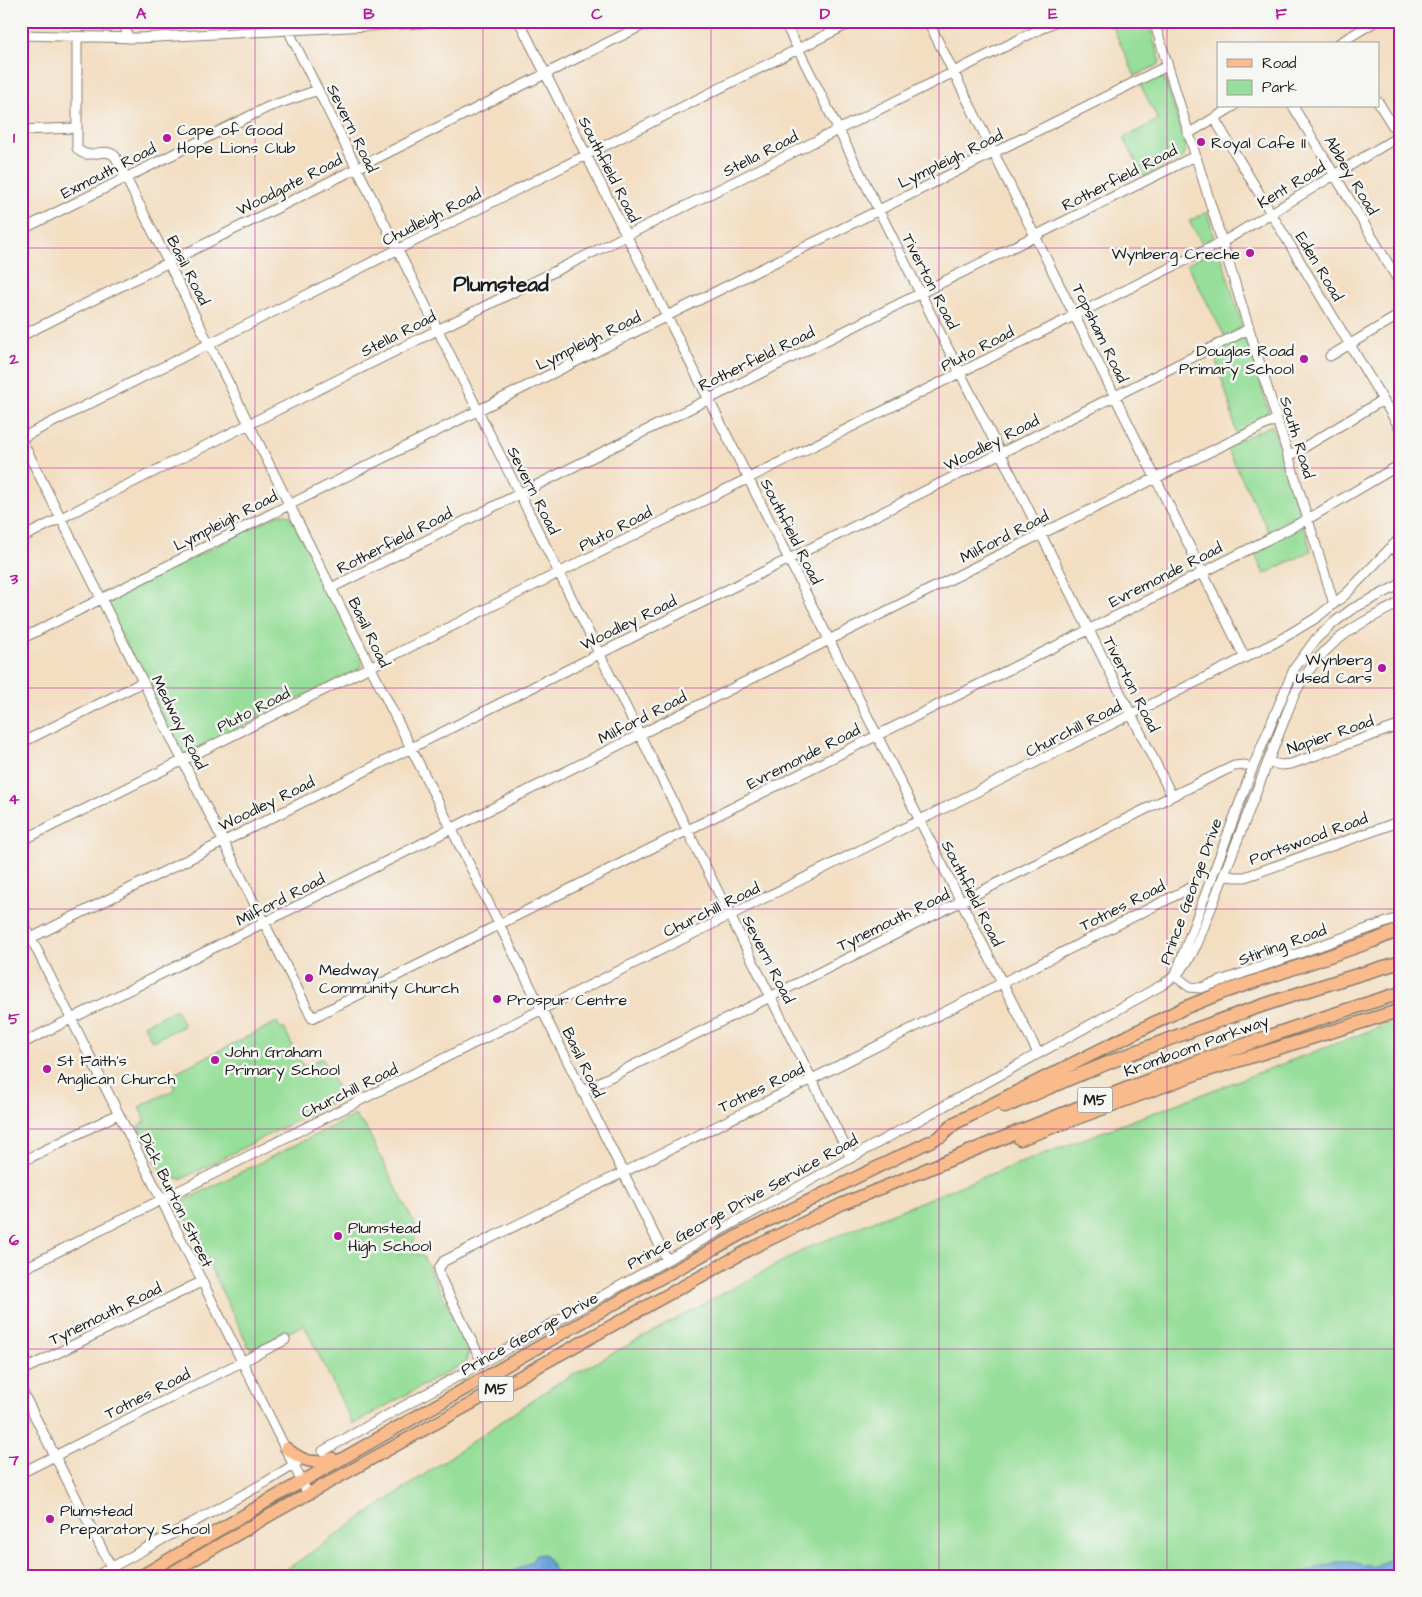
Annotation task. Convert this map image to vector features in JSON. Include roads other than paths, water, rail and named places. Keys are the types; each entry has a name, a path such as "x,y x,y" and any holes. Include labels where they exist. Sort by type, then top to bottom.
{"highway":[{"path":"941,1136 955,1123 1184,1008 1221,993 1373,941 1401,929"},
{"path":"1373,941 1401,936"},
{"name":"Kromboom Parkway","path":"941,1136 1066,1081 1188,1033 1297,994 1401,962"},
{"name":"Kromboom Parkway","path":"923,1171 1148,1079 1277,1033 1401,993"},
{"path":"923,1171 991,1150 1198,1073 1401,1010"}],"main road":[{"name":"Prince George Drive","path":"141,1576 301,1481 630,1295 743,1233 941,1136"},
{"name":"Prince George Drive","path":"166,1576 308,1494 752,1248 842,1204 923,1171"},
{"path":"286,1448 297,1463 326,1460 387,1432"}],"street":[{"path":"124,21 128,38"},
{"path":"21,35 128,38 292,26 462,21"},
{"name":"Southfield Road","path":"519,21 1038,1053"},
{"name":"Woodgate Road","path":"21,336 651,21"},
{"name":"Tiverton Road","path":"784,21 1172,796"},
{"name":"Chudleigh Road","path":"21,439 854,21"},
{"name":"Topsham Road","path":"928,21 1246,658"},
{"name":"Stella Road","path":"21,538 1056,21"},
{"name":"South Road","path":"1154,21 1334,604"},
{"path":"1343,42 1374,22"},
{"name":"Severn Road","path":"292,26 291,36 851,1158"},
{"name":"Basil Road","path":"77,37 76,145 78,151 86,155 105,151 110,152 126,178 667,1260"},
{"name":"Lympleigh Road","path":"21,639 1168,66"},
{"name":"Exmouth Road","path":"25,229 268,107 318,90"},
{"path":"1380,105 1400,137"},
{"path":"1188,134 1231,108"},
{"name":"Abbey Road","path":"1294,108 1401,285"},
{"name":"Eden Road","path":"1214,118 1401,430"},
{"path":"21,130 76,128"},
{"name":"Kent Road","path":"1222,242 1400,137"},
{"name":"Rotherfield Road","path":"331,588 1195,156"},
{"path":"21,214 25,229"},
{"name":"Pluto Road","path":"21,841 1222,242"},
{"path":"1330,356 1401,314"},
{"name":"Woodley Road","path":"21,942 1249,329"},
{"path":"1288,457 1383,400"},
{"name":"Milford Road","path":"21,1044 1041,534 1276,419"},
{"name":"Medway Road","path":"21,439 312,1018"},
{"name":"Evremonde Road","path":"312,1018 1204,572 1308,519 1401,464"},
{"name":"Churchill Road","path":"21,1270 1295,632 1346,594 1401,537"},
{"path":"1393,545 1401,559"},
{"name":"Prince George Drive","path":"1175,976 1253,767 1294,669 1316,639 1336,621 1352,609 1401,584"},
{"name":"Prince George Drive","path":"1175,976 1182,971 1188,962 1294,696 1302,681 1319,657 1338,638 1401,602"},
{"path":"21,743 143,682"},
{"name":"Napier Road","path":"1268,762 1281,765 1291,764 1401,725"},
{"name":"Tynemouth Road","path":"582,1091 1172,796 1234,766 1245,765"},
{"name":"Portswood Road","path":"1224,875 1245,877 1401,821"},
{"name":"Totnes Road","path":"482,1362 440,1277 439,1271 442,1263 1190,888"},
{"name":"Dick Burton Street","path":"21,918 201,1282 286,1448"},
{"name":"Stirling Road","path":"1175,976 1190,987 1202,988 1401,918"},
{"name":"Prince George Drive Service Road","path":"323,1451 1162,985 1175,976"},
{"path":"21,1162 118,1114"},
{"name":"Tynemouth Road","path":"21,1372 201,1282"},
{"name":"Totnes Road","path":"21,1472 285,1340"},
{"path":"21,1389 111,1567"},
{"path":"96,1576 297,1463 301,1481 308,1494"}],"water":[{"path":"544,1554 559,1576 504,1576 531,1562 536,1555"},
{"path":"1401,1554 1401,1576 1292,1576 1336,1562 1352,1562 1373,1567"}],"place":[{"name":"Cape of Good Hope Lions Club","path":"167,138"},
{"name":"Royal Cafe II","path":"1201,142"},
{"name":"Wynberg Creche","path":"1250,253"},
{"name":"Douglas Road Primary School","path":"1304,359"},
{"name":"Wynberg Used Cars","path":"1382,668"},
{"name":"Medway Community Church","path":"309,978"},
{"name":"Prospur Centre","path":"497,999"},
{"name":"John Graham Primary School","path":"215,1060"},
{"name":"St Faith's Anglican Church","path":"47,1069"},
{"name":"Plumstead High School","path":"338,1236"},
{"name":"Plumstead Preparatory School","path":"50,1519"}],"district":[{"name":"Plumstead","path":"501,284"}]}
